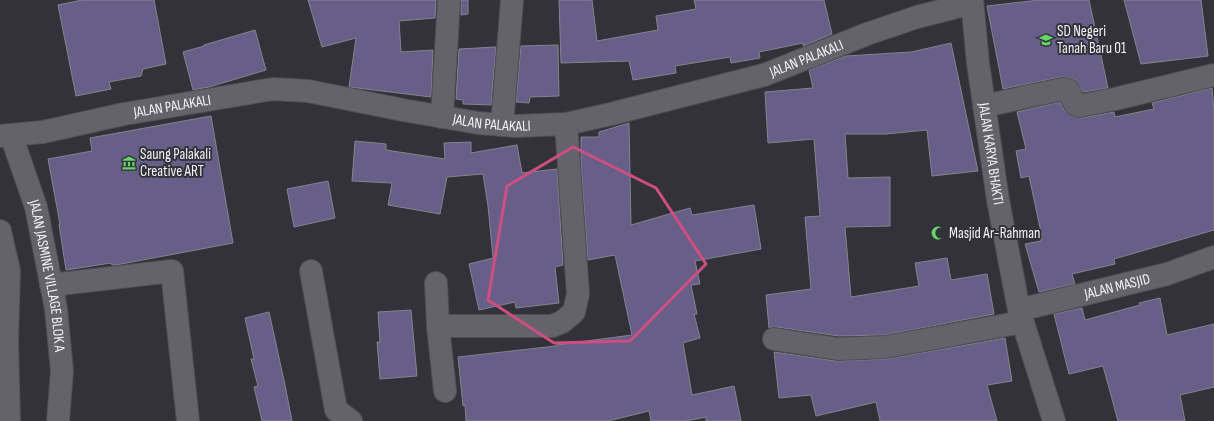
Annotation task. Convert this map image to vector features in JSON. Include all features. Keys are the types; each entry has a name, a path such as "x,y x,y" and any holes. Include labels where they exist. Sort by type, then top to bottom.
{"street":[{"path":"442,117 449,0"},
{"path":"502,125 512,0"},
{"name":"JALAN PALAKALI","path":"5,135 43,132 124,114 273,90 308,91 442,117 502,125 516,126 566,124 764,75 874,31 972,1"},
{"name":"JALAN KARYA BHAKTI","path":"972,1 978,63 998,200 1021,316 1054,421"},
{"path":"984,106 1063,89 1068,90 1075,104 1080,106 1214,75"},
{"path":"438,326 552,326 562,322 574,312 578,294 566,124"},
{"name":"JALAN JASMINE VILLAGE BLOK A","path":"5,135 36,207 56,309 62,371 58,421"},
{"path":"0,231 4,272 7,341 5,400 9,421"},
{"name":"JALAN MASJID","path":"774,339 838,349 886,347 1021,316 1167,274 1214,256"},
{"path":"51,285 172,271 188,421"},
{"path":"311,271 336,410 351,421"},
{"path":"436,284 438,326 445,391"}],"highlighted area":[{"path":"573,147 656,188 706,264 630,341 554,343 488,300 507,186"}],"building":[{"path":"82,0 154,0 166,64 143,69 141,76 109,82 111,89 76,96 58,5"},
{"path":"308,0 436,0 435,18 399,21 401,52 433,50 431,97 349,87 356,38 322,47"},
{"path":"461,0 468,0 468,14 461,15"},
{"path":"559,0 592,0 597,41 658,30 656,16 696,9 694,0 824,0 832,34 803,46 803,43 759,52 760,58 731,63 730,57 675,66 676,73 633,80 629,61 561,63"},
{"path":"1039,0 1089,0 1108,88 1083,92 1075,80 1061,77 1003,89 987,6"},
{"path":"1124,0 1201,0 1208,56 1141,64"},
{"path":"255,30 266,70 209,87 193,90 183,52"},
{"path":"951,43 978,171 932,176 927,130 886,134 845,134 848,178 890,177 890,226 845,227 851,297 919,286 915,263 947,258 951,280 987,274 994,314 885,335 839,336 776,327 769,328 766,295 811,289 805,217 820,216 814,139 768,143 765,92 813,88 809,70 846,56 911,52"},
{"path":"558,45 559,96 530,97 529,103 516,102 521,46"},
{"path":"496,47 491,105 463,104 463,100 456,99 459,49"},
{"path":"1212,88 1214,110 1214,230 1114,259 1115,264 1072,274 1075,284 1039,292 1025,244 1041,241 1042,237 1029,176 1021,178 1016,151 1026,149 1017,112 1060,102 1064,110 1074,117 1081,118 1114,112 1115,117 1154,109 1152,103"},
{"path":"211,116 233,243 116,265 112,265 111,263 66,270 60,224 48,159 92,151 90,138"},
{"path":"629,123 631,225 690,208 692,215 754,205 761,249 695,261 700,284 691,285 697,314 694,314 700,338 683,343 692,395 734,386 741,421 706,421 706,417 686,421 651,421 649,411 608,421 466,421 458,357 556,346 632,335 615,255 588,260 581,165 581,137 599,137 599,132"},
{"path":"355,141 386,144 386,150 445,159 444,143 471,142 471,153 517,145 522,173 557,169 563,265 555,267 559,303 516,308 515,302 479,310 469,264 493,258 483,174 447,177 440,214 388,205 392,183 352,181"},
{"path":"328,181 335,218 294,227 287,189"},
{"path":"1160,298 1167,335 1214,324 1214,387 1180,395 1185,421 1118,421 1103,366 1069,374 1054,314 1082,308 1085,320"},
{"path":"411,310 417,376 380,379 377,342 380,342 378,312"},
{"path":"269,312 292,421 262,421 254,387 258,386 251,359 254,359 245,318"},
{"path":"1005,338 1012,381 987,385 997,421 880,421 876,402 816,416 811,395 779,398 774,352 836,361 887,359"}],"place":[{"name":"SD Negeri Tanah Baru 01","path":"1046,40"},
{"name":"Saung Palakali Creative ART","path":"129,163"},
{"name":"Masjid Ar-Rahman","path":"938,233"}]}
